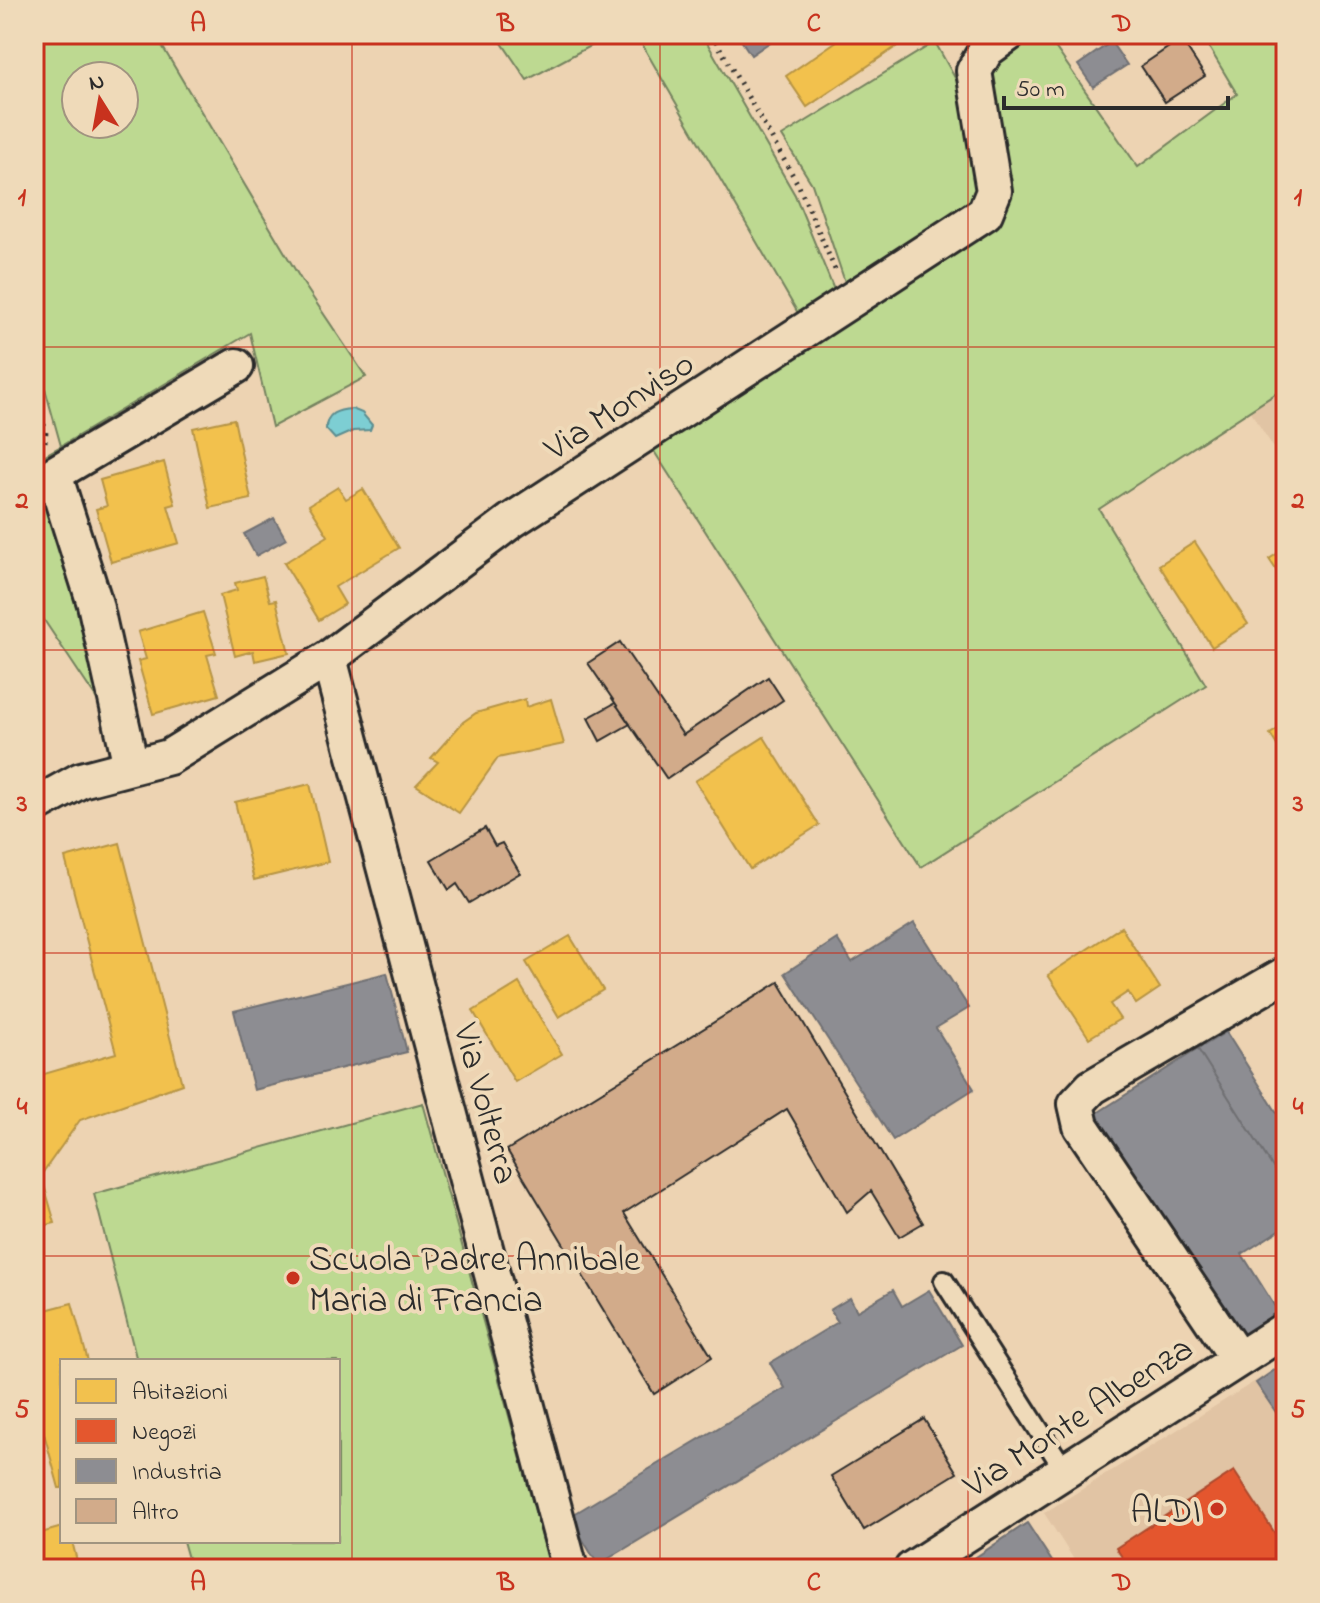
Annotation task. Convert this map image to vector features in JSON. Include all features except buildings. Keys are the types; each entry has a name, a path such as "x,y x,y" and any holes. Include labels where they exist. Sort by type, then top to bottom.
{"street":[{"name":"Via Monviso","path":"34,806 81,780 169,757 329,658 511,521 985,213 994,191 974,71 986,50 1008,34"},
{"path":"131,766 95,604 54,474 236,366"},
{"name":"Via Volterra","path":"329,658 570,1569"},
{"path":"1238,1359 1081,1126 1076,1104 1092,1087 1286,974"},
{"name":"Via Monte Albenza","path":"912,1569 1286,1329"}],"lane":[{"path":"944,1281 1065,1471"}],"path":[{"path":"712,34 799,186 847,303"},
{"path":"34,394 46,431 45,445"}],"shaded area":[{"path":"1286,387 1286,467 1250,411"},
{"path":"1286,1362 1286,1569 1080,1569 1044,1513"}],"green space":[{"path":"34,34 155,34 303,283 366,377 272,427 250,333 61,446 34,349"},
{"path":"496,34 612,34 527,80"},
{"path":"636,34 702,34 795,195 837,297 802,320"},
{"path":"1024,34 1046,34 1138,167 1237,94 1201,34 1286,34 1286,387 1099,509 1206,685 921,867 650,445 992,221 985,71"},
{"path":"935,42 964,94 980,187 971,204 848,291 812,184 782,136"},
{"path":"61,446 106,713 34,605 34,461"},
{"name":"Scuola Padre Annibale Maria di Francia","path":"423,1103 551,1569 191,1569 184,1543 340,1543 340,1359 136,1359 94,1194"}],"water":[{"path":"352,409 362,413 372,425 370,430 353,431 335,439 326,429 328,419 337,412"}],"place":[{"name":"Scuola Padre Annibale Maria di Francia","path":"293,1278"},
{"name":"ALDI","path":"1217,1509"}]}
